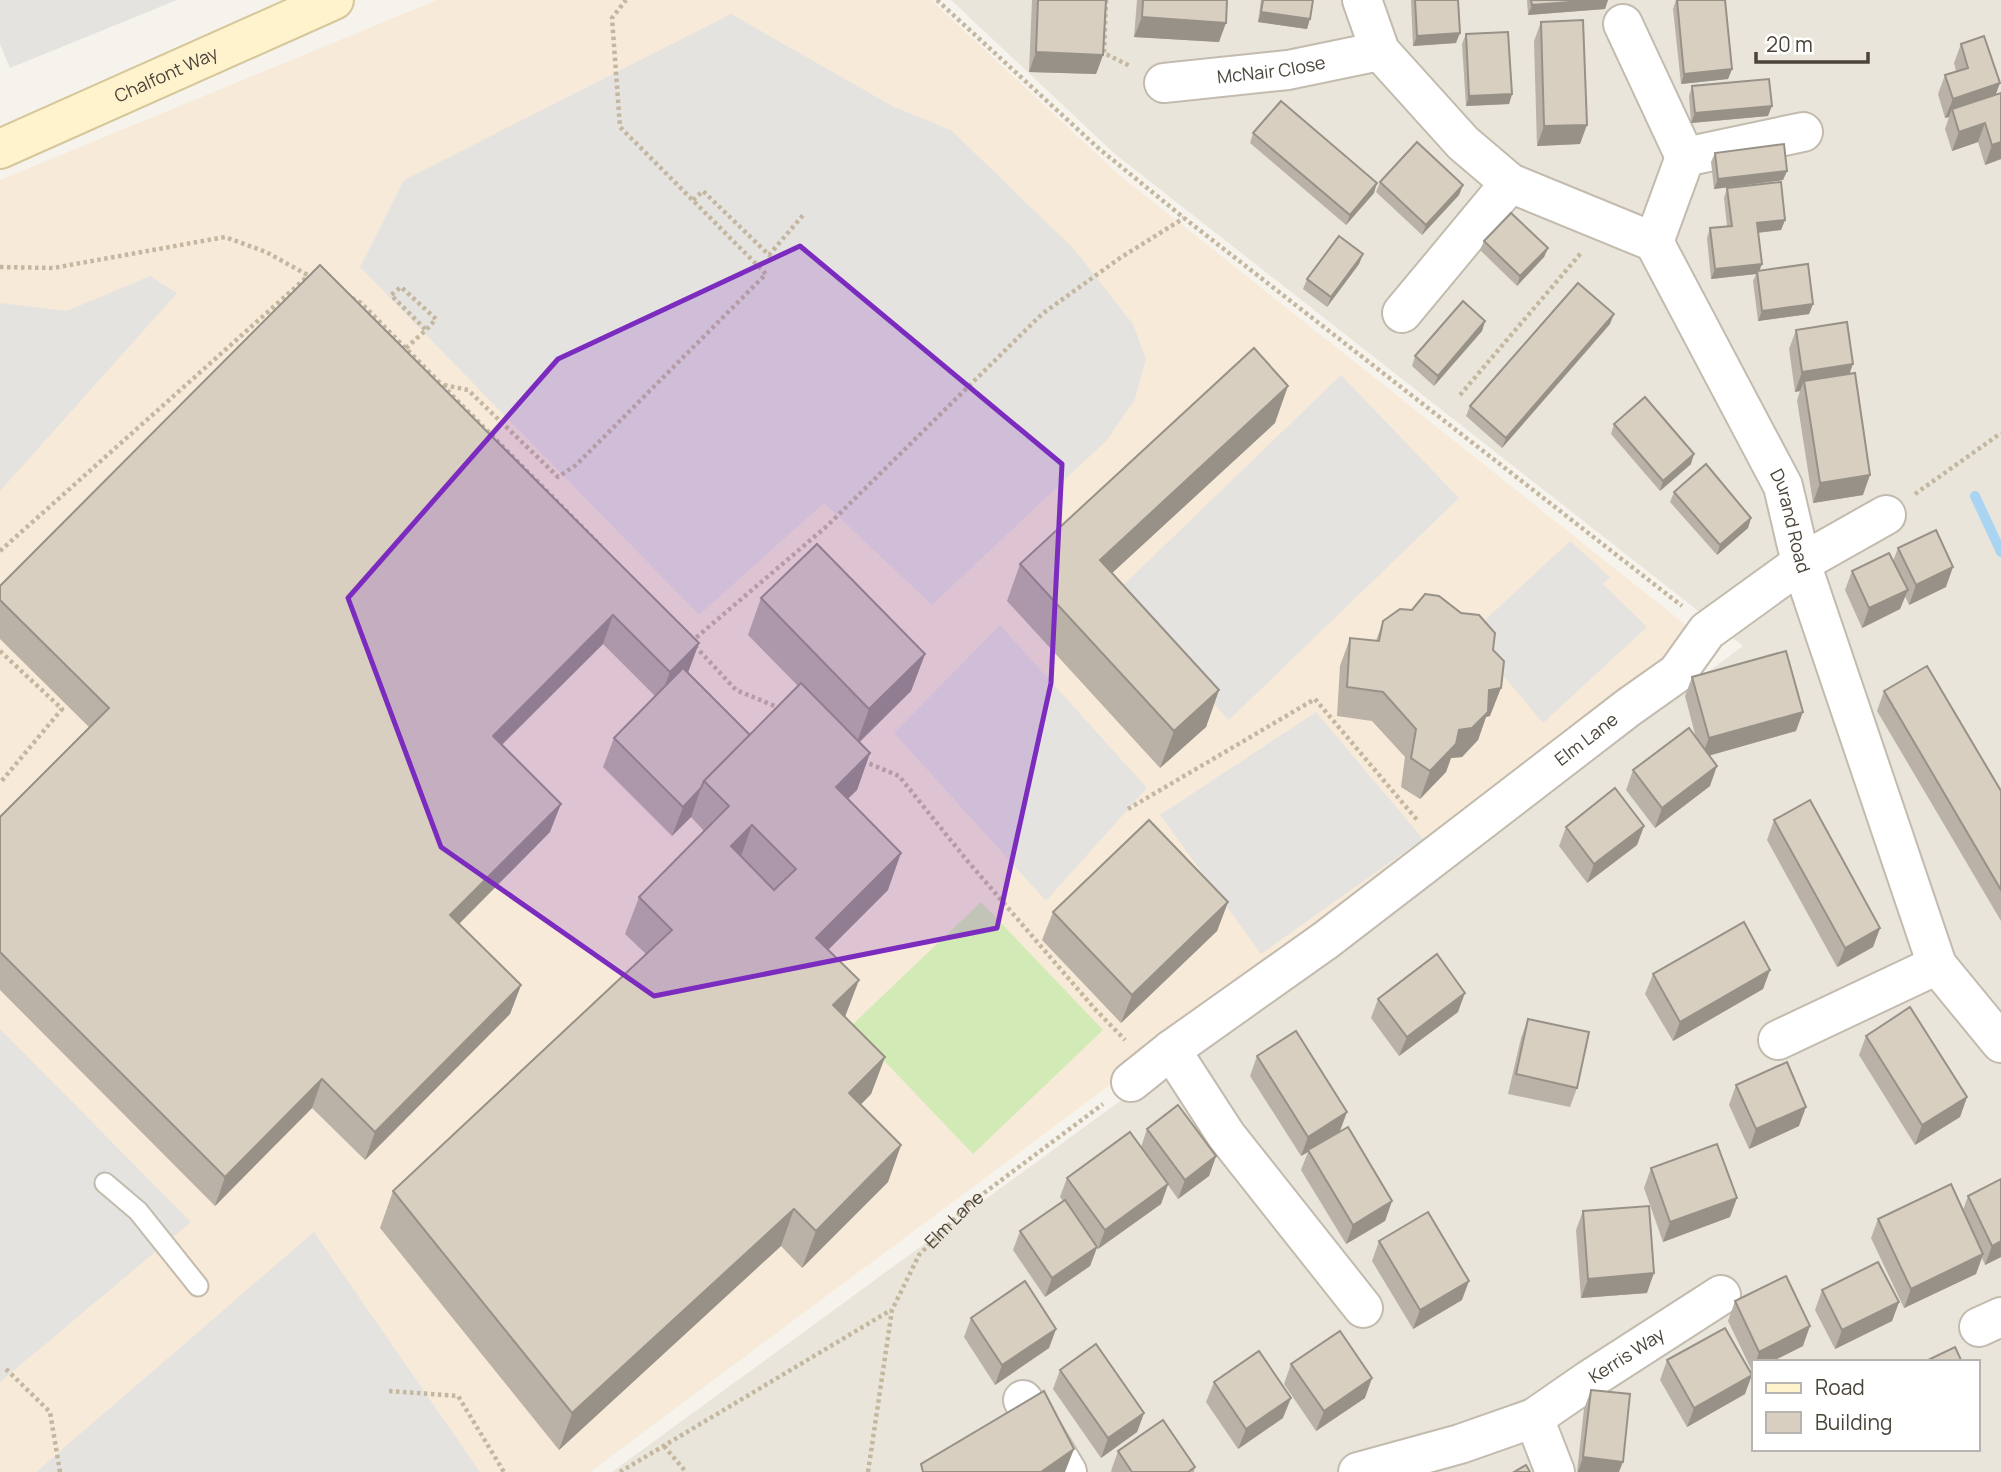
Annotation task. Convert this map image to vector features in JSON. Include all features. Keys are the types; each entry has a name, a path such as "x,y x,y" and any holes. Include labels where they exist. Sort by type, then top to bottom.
{"street":[{"name":"Chalfont Way","path":"0,149 334,0"},
{"path":"1362,0 1380,51 1463,142 1510,183 1654,242 1685,157 1623,24"},
{"name":"McNair Close","path":"1164,83 1288,70 1380,51"},
{"path":"1685,157 1803,132"},
{"path":"1402,313 1510,183"},
{"name":"Durand Road","path":"1654,242 1783,486 1801,564 1937,965 2001,1043"},
{"name":"Elm Lane","path":"1150,1067 1326,940 1677,673 1707,631 1801,564 1886,515"},
{"path":"1779,1040 1937,965"},
{"path":"1150,1067 1226,1135 1363,1308"},
{"name":"Kerris Way","path":"1358,1472 1460,1444 1534,1418 1721,1296"},
{"path":"1023,1400 1067,1472"},
{"path":"1534,1418 1555,1472"}],"lane":[{"path":"105,1183 138,1211 198,1286"}],"path":[{"path":"442,385 468,390 558,477 576,465 766,274 620,127 612,18 626,0"},
{"path":"937,0 1097,147 1184,218 1684,607 1707,631"},
{"path":"1106,0 1104,53 1164,83"},
{"path":"693,200 702,191 769,255 804,214"},
{"path":"692,643 827,526 1042,314 1120,258 1184,218"},
{"path":"1460,396 1606,223"},
{"path":"0,267 52,268 225,237 266,252 319,281"},
{"path":"0,551 308,276"},
{"path":"406,348 426,330 436,319 401,287 391,295 426,330"},
{"path":"350,298 361,303 604,550"},
{"path":"1886,515 2000,434"},
{"path":"682,633 736,690 777,705 788,712"},
{"path":"0,651 62,709 0,783"},
{"path":"1128,809 1315,698 1443,851"},
{"path":"861,760 899,776 973,868 1150,1067"},
{"name":"Elm Lane","path":"868,1472 892,1310 919,1255 968,1205 1150,1067"},
{"path":"620,1472 892,1310"},
{"path":"6,1369 50,1412 60,1472"},
{"path":"389,1391 458,1396 504,1472"},
{"path":"664,1446 687,1472"}],"highlighted area":[{"path":"800,246 1062,464 1051,683 997,928 654,996 441,847 348,598 558,359"}],"shaded area":[{"path":"0,0 177,0 10,68 0,44"},
{"path":"437,0 931,0 1118,174 1706,641 590,1472 0,1472 0,180"},
{"path":"951,0 2001,0 2001,1472 612,1472 1743,646 1115,154"},
{"path":"731,14 894,107 951,130 1074,249 1133,324 1146,359 1135,399 1107,440 932,605 824,503 699,615 360,267 404,180"},
{"path":"150,276 177,293 0,491 0,303 67,311"},
{"path":"1341,375 1459,498 1229,720 1111,597"},
{"path":"1570,541 1610,577 1603,584 1647,627 1543,723 1469,635"},
{"path":"1000,625 1147,788 1046,901 894,733"},
{"path":"1316,712 1423,839 1261,954 1160,815"},
{"path":"0,1029 191,1222 0,1382"},
{"path":"314,1232 480,1472 36,1472"}],"green space":[{"path":"981,902 1103,1030 973,1154 851,1026"}],"building":[{"path":"1038,0 1106,0 1103,55 1036,52"},
{"path":"1143,0 1227,0 1226,23 1142,17"},
{"path":"1263,0 1313,0 1310,19 1261,12"},
{"path":"1415,0 1458,0 1460,33 1417,36"},
{"path":"1531,0 1596,0 1532,5"},
{"path":"1677,0 1725,0 1732,69 1684,74"},
{"path":"1583,20 1587,125 1544,126 1541,22"},
{"path":"1508,32 1512,94 1469,96 1466,34"},
{"path":"1984,36 2000,83 1953,99 1945,75 1968,68 1961,44"},
{"path":"1769,79 1772,106 1695,113 1692,86"},
{"path":"2001,93 2001,142 1992,145 1985,123 1959,132 1952,109"},
{"path":"1281,101 1377,183 1350,215 1253,133"},
{"path":"1417,142 1463,185 1426,225 1380,182"},
{"path":"1784,144 1787,171 1718,179 1715,153"},
{"path":"1781,182 1785,220 1757,223 1762,264 1715,269 1710,228 1732,226 1727,188"},
{"path":"1511,213 1548,248 1520,276 1484,241"},
{"path":"1339,236 1363,254 1331,297 1307,279"},
{"path":"1808,264 1813,304 1762,311 1757,271"},
{"path":"320,265 699,643 670,672 613,615 493,736 561,804 450,915 521,985 375,1132 322,1079 225,1177 0,952 0,817 109,708 0,600 0,586"},
{"path":"1578,283 1614,314 1506,438 1470,406"},
{"path":"1463,301 1485,321 1438,376 1415,356"},
{"path":"1847,322 1853,364 1802,372 1796,330"},
{"path":"1254,348 1288,386 1100,560 1219,690 1174,731 1020,564"},
{"path":"1855,373 1870,475 1820,483 1804,381"},
{"path":"1645,397 1694,454 1663,481 1614,424"},
{"path":"1706,464 1751,518 1720,545 1674,492"},
{"path":"1936,530 1953,567 1916,585 1898,548"},
{"path":"817,544 925,654 869,709 761,598"},
{"path":"1889,553 1908,590 1869,608 1852,571"},
{"path":"1425,594 1439,596 1461,613 1479,615 1495,633 1493,650 1504,661 1501,688 1489,690 1488,712 1472,728 1459,730 1456,744 1430,771 1411,758 1416,729 1383,692 1347,687 1350,638 1379,641 1383,621 1400,609 1412,610"},
{"path":"1786,651 1803,712 1709,738 1692,677"},
{"path":"1927,666 2001,791 2001,890 1884,691"},
{"path":"683,668 750,735 704,781 683,807 614,738"},
{"path":"801,683 870,753 836,787 901,853 816,938 859,980 833,1005 885,1057 849,1093 901,1145 816,1231 794,1209 572,1413 393,1191 672,930 639,897 729,806 704,781","holes":["752,825 796,869 774,890 731,846"]},
{"path":"1689,728 1717,766 1662,808 1633,770"},
{"path":"1615,788 1644,826 1594,864 1566,827"},
{"path":"1810,800 1880,928 1845,948 1774,820"},
{"path":"1149,820 1228,902 1132,995 1053,912"},
{"path":"1744,922 1770,970 1680,1022 1653,974"},
{"path":"1437,954 1465,993 1407,1037 1378,999"},
{"path":"1910,1007 1967,1097 1922,1125 1866,1036"},
{"path":"1528,1019 1589,1032 1577,1088 1516,1074"},
{"path":"1296,1031 1347,1112 1308,1137 1257,1056"},
{"path":"1787,1062 1806,1107 1756,1129 1736,1085"},
{"path":"1178,1105 1216,1156 1185,1180 1147,1129"},
{"path":"1348,1127 1392,1201 1353,1225 1308,1150"},
{"path":"1130,1132 1168,1184 1105,1230 1067,1178"},
{"path":"1717,1144 1737,1198 1670,1222 1651,1168"},
{"path":"2001,1179 2001,1241 1992,1246 1968,1196"},
{"path":"1951,1184 1983,1254 1911,1289 1878,1219"},
{"path":"1065,1200 1097,1247 1052,1278 1020,1231"},
{"path":"1649,1206 1654,1273 1588,1279 1583,1211"},
{"path":"1428,1212 1469,1281 1420,1310 1379,1241"},
{"path":"1878,1262 1899,1302 1842,1330 1822,1290"},
{"path":"1786,1276 1810,1326 1759,1352 1735,1301"},
{"path":"1025,1281 1056,1329 1002,1365 971,1318"},
{"path":"1725,1328 1752,1375 1694,1408 1667,1360"},
{"path":"1340,1331 1372,1378 1324,1411 1291,1364"},
{"path":"1096,1344 1144,1413 1108,1438 1060,1370"},
{"path":"1955,1347 1961,1360 1928,1360"},
{"path":"1259,1351 1291,1398 1246,1429 1214,1382"},
{"path":"1591,1390 1630,1394 1623,1462 1583,1457"},
{"path":"1044,1391 1074,1449 1041,1472 923,1472 921,1464"},
{"path":"1163,1420 1195,1467 1188,1472 1132,1472 1118,1451"},
{"path":"1526,1465 1530,1472 1514,1472"}],"waterway":[{"path":"1975,496 2001,552"}]}
